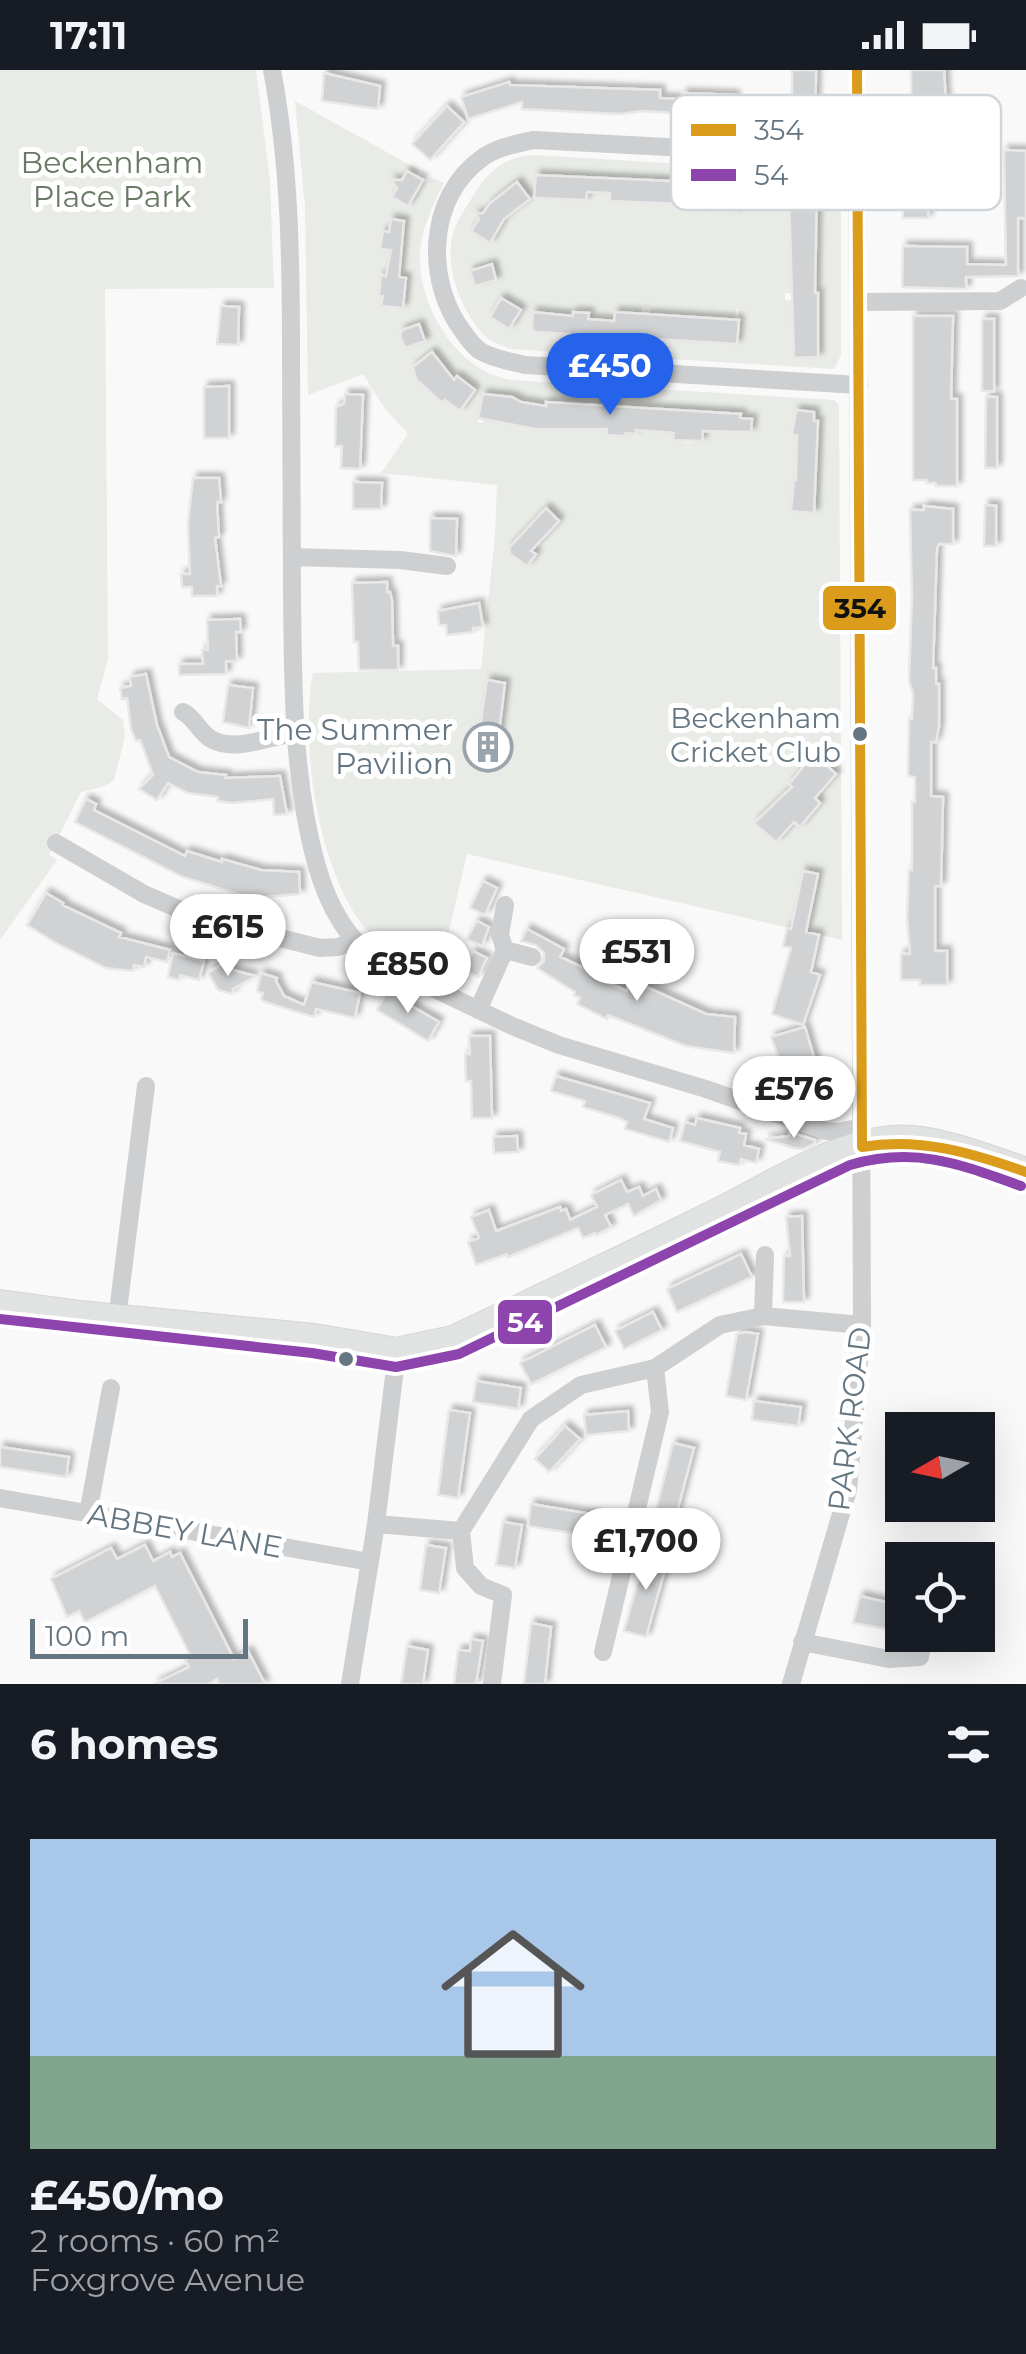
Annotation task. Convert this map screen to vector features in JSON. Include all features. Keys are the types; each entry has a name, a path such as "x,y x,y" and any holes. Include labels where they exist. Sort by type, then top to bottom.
{"main road":[{"path":"0,1304 314,1338 397,1352 453,1340 862,1137 939,1146 1026,1172"}],"street":[{"path":"272,70 287,187 296,733 316,860 328,897 353,941 387,966 478,1010 560,1045 706,1089 826,1131 862,1137"},
{"name":"PARK ROAD","path":"857,70 857,95"},
{"path":"671,147 534,140 499,148 465,174 444,208 436,254 439,286 455,321 476,349 497,359 525,364 859,385"},
{"name":"PARK ROAD","path":"792,1684 848,1490 862,1325 858,210"},
{"path":"859,302 1000,301 1021,288"},
{"path":"292,557 400,560 448,566"},
{"path":"183,712 206,736 228,745 296,733"},
{"path":"56,843 144,894 197,917 326,949 353,941"},
{"path":"478,1010 506,950 500,934 505,905"},
{"path":"506,950 532,957"},
{"path":"117,1319 146,1086"},
{"path":"763,1316 766,1255"},
{"path":"492,1684 503,1595 481,1586 465,1568 462,1531 531,1419 581,1385 655,1368 720,1325 763,1316 862,1325"},
{"path":"350,1684 376,1524 397,1352"},
{"path":"603,1652 660,1412 655,1368"},
{"path":"88,1514 110,1388"},
{"name":"ABBEY LANE","path":"0,1498 370,1562"},
{"path":"376,1524 462,1531"},
{"path":"802,1642 889,1659 920,1657 921,1652"}],"green space":[{"name":"Beckenham Place Park","path":"0,70 256,70 270,182 274,288 105,289 108,659 97,699 123,720 125,737 114,780 81,792 49,855 57,860 0,940"},
{"name":"Beckenham Cricket Club","path":"295,101 419,170 416,176 407,171 395,184 427,182 430,177 444,183 423,233 423,284 428,303 448,338 477,366 512,380 834,400 839,405 842,940 467,854 439,974 385,947 358,918 341,888 318,815 309,739 313,673 481,669 497,485 381,473 408,434 383,406 363,374 308,395 305,206","holes":["381,275 406,278 403,308 382,306 383,296 379,295","432,352 448,371 432,384 435,388 430,392 412,369","503,395 530,404 484,419 483,423 477,422 481,401","681,410 693,411 703,430 702,441 687,443 674,439","794,479 816,482 814,513 791,510"]},
{"path":"535,155 671,163 671,210 841,210 841,355 834,369 510,349 488,339 461,299 452,272 451,244 460,218 479,187 506,162","holes":["785,293 817,294 817,321 793,321 792,300 785,300","642,307 668,318 666,340 640,338","736,309 736,343 706,339 707,318 722,326 724,318 735,319"]}],"building":[{"path":"792,70 816,70 816,95 792,95"},
{"path":"911,70 944,70 945,95 911,95"},
{"path":"324,73 380,86 378,109 322,101"},
{"path":"509,82 660,90 660,98 671,98 671,113 522,109 522,102 468,119 461,97"},
{"path":"447,106 464,122 430,160 412,144"},
{"path":"1004,150 1026,151 1026,218 1018,218 1018,276 966,277 966,289 902,287 903,246 967,247 967,264 1006,265"},
{"path":"407,171 423,180 408,206 392,197 397,188 391,180 402,180"},
{"path":"536,175 671,181 671,204 610,201 610,193 587,192 586,200 534,198"},
{"path":"517,182 530,199 504,219 490,243 471,231 479,219 475,214 483,213"},
{"path":"789,210 817,210 818,357 794,358"},
{"path":"903,210 928,210 928,218 903,218"},
{"path":"391,219 404,221 399,277 406,278 403,308 381,306 383,296 379,295 381,275 386,276 391,250 380,249 383,231 389,232"},
{"path":"492,264 496,280 475,286 470,271"},
{"path":"501,298 521,310 509,329 490,317"},
{"path":"221,306 239,307 238,345 217,344"},
{"path":"533,312 573,316 573,312 589,313 588,319 614,321 615,312 739,320 737,344 535,332"},
{"path":"913,316 953,316 951,399 957,399 957,486 913,480"},
{"path":"982,319 994,319 994,391 982,391"},
{"path":"419,324 425,341 405,348 402,330"},
{"path":"432,352 454,380 457,376 475,390 460,411 445,400 442,403 416,379 413,367"},
{"path":"229,386 229,438 204,438 204,387"},
{"path":"345,394 363,395 360,469 341,468 342,446 335,446 336,407 344,404"},
{"path":"483,394 546,406 546,402 741,414 740,418 752,419 751,432 703,431 702,441 673,440 674,433 636,430 636,434 625,436 607,435 607,429 535,429 478,418"},
{"path":"986,397 997,397 997,468 985,468"},
{"path":"796,410 814,412 814,421 818,421 814,513 791,511 796,480 797,435 792,435"},
{"path":"193,478 219,478 219,537 215,538 221,586 217,586 217,596 192,596 192,587 182,587 181,574 190,574 188,523"},
{"path":"353,482 382,483 381,509 353,509"},
{"path":"985,505 996,506 996,546 984,546"},
{"path":"924,506 953,509 953,544 939,544 937,548 933,668 939,684 939,727 936,742 931,742 931,796 943,797 941,886 935,886 935,951 947,951 947,985 901,980 901,954 910,954 907,916 915,802 915,777 908,776 913,694 909,680 910,510 924,510"},
{"path":"546,508 559,521 531,551 536,554 527,566 510,554 509,548"},
{"path":"430,518 457,519 456,556 430,551"},
{"path":"387,582 398,670 359,670 352,583"},
{"path":"479,603 483,627 447,635 446,625 439,625 438,611"},
{"path":"240,619 241,632 236,632 237,661 226,661 226,674 179,675 179,664 203,664 202,650 208,650 207,620"},
{"path":"146,674 157,725 169,757 198,772 226,775 225,778 280,776 287,814 274,815 273,799 217,801 218,797 188,793 168,783 157,800 139,789 153,775 140,740 136,741 131,729 127,698 122,699 120,688 131,686 130,677"},
{"path":"487,680 505,683 496,757 488,763 473,755 487,748 478,741"},
{"path":"228,685 253,688 249,728 223,722"},
{"path":"814,754 836,774 815,798 820,803 800,827 794,822 776,842 754,823 792,787 789,784"},
{"path":"86,799 96,804 94,810 185,856 187,851 261,870 299,872 300,894 251,898 183,877 75,822"},
{"path":"803,871 818,874 806,932 819,935 811,972 820,975 803,1025 772,1014 791,948 783,946 787,928 791,929"},
{"path":"483,881 497,888 485,915 470,908"},
{"path":"46,893 62,905 121,933 119,937 170,950 167,962 146,957 144,967 134,965 133,971 106,968 56,943 27,925"},
{"path":"477,921 489,927 482,946 467,939"},
{"path":"527,929 564,949 560,957 627,991 629,979 706,1014 735,1017 734,1053 686,1046 608,1015 607,1019 577,1004 580,998 575,992 537,968 544,961 544,953 536,945 521,941"},
{"path":"473,951 487,958 478,977 464,970"},
{"path":"173,953 204,961 199,980 180,975 179,980 168,977"},
{"path":"222,964 255,976 233,989 232,994 218,990 208,973"},
{"path":"261,973 277,978 284,996 304,1005 312,982 360,993 355,1018 316,1009 314,1017 265,1002 261,999 263,993 257,992"},
{"path":"387,992 439,1022 428,1041 377,1010"},
{"path":"805,1027 820,1078 790,1087 771,1037"},
{"path":"469,1036 490,1036 492,1118 472,1118 471,1081 466,1081 465,1054 470,1054"},
{"path":"556,1076 650,1103 644,1119 673,1128 669,1142 625,1129 627,1122 583,1107 585,1101 551,1091"},
{"path":"796,1087 831,1099 826,1114 791,1103"},
{"path":"697,1118 740,1128 739,1133 746,1134 744,1145 759,1149 756,1163 741,1159 739,1165 718,1161 720,1152 680,1141 685,1122 695,1125"},
{"path":"790,1132 815,1140 814,1144 803,1149 765,1139 789,1136"},
{"path":"517,1136 518,1152 494,1153 493,1137"},
{"path":"621,1180 627,1192 639,1187 643,1196 656,1189 661,1200 634,1216 628,1204 605,1215 611,1227 596,1235 583,1238 578,1228 508,1257 507,1254 476,1265 468,1242 479,1238 471,1217 489,1210 496,1231 560,1207 561,1211 566,1209 570,1220 597,1207 591,1195"},
{"path":"802,1216 804,1302 783,1302 784,1256 790,1256 786,1217"},
{"path":"741,1254 752,1277 677,1312 667,1289"},
{"path":"653,1312 662,1330 624,1349 615,1331"},
{"path":"595,1325 606,1347 531,1384 520,1363"},
{"path":"737,1334 758,1334 746,1400 726,1396"},
{"path":"476,1381 521,1388 518,1409 473,1402"},
{"path":"754,1401 801,1407 798,1426 752,1420"},
{"path":"449,1410 470,1413 458,1498 438,1495"},
{"path":"628,1411 629,1431 586,1435 584,1415"},
{"path":"565,1426 580,1439 549,1472 535,1459"},
{"path":"673,1443 694,1448 672,1531 652,1526"},
{"path":"0,1447 69,1457 66,1477 0,1467"},
{"path":"531,1504 597,1515 594,1537 528,1526"},
{"path":"503,1522 522,1525 515,1568 496,1565"},
{"path":"145,1545 153,1561 170,1552 172,1557 180,1553 234,1659 248,1651 265,1684 219,1684 217,1679 208,1684 154,1684 189,1667 185,1660 191,1657 155,1586 85,1622 79,1611 67,1617 51,1579 111,1548 117,1559"},
{"path":"426,1545 446,1548 439,1593 420,1590"},
{"path":"647,1549 669,1555 646,1637 624,1631"},
{"path":"860,1596 885,1602 885,1629 853,1623"},
{"path":"531,1623 551,1627 545,1684 524,1684"},
{"path":"471,1639 483,1641 476,1684 454,1684 458,1650 470,1651"},
{"path":"407,1646 428,1650 423,1684 401,1684"}],"transit line":[{"name":"354","path":"857,70 857,95"},
{"name":"354","path":"858,210 862,1147"},
{"name":"354","path":"862,1147 925,1146 966,1153 1026,1172"},
{"name":"54","path":"0,1319 312,1353 396,1367 459,1354 850,1165 917,1157 957,1165 1021,1186"}],"place":[{"name":"Beckenham Cricket Club","path":"860,734"},
{"name":"The Summer Pavilion","path":"488,747"}]}
